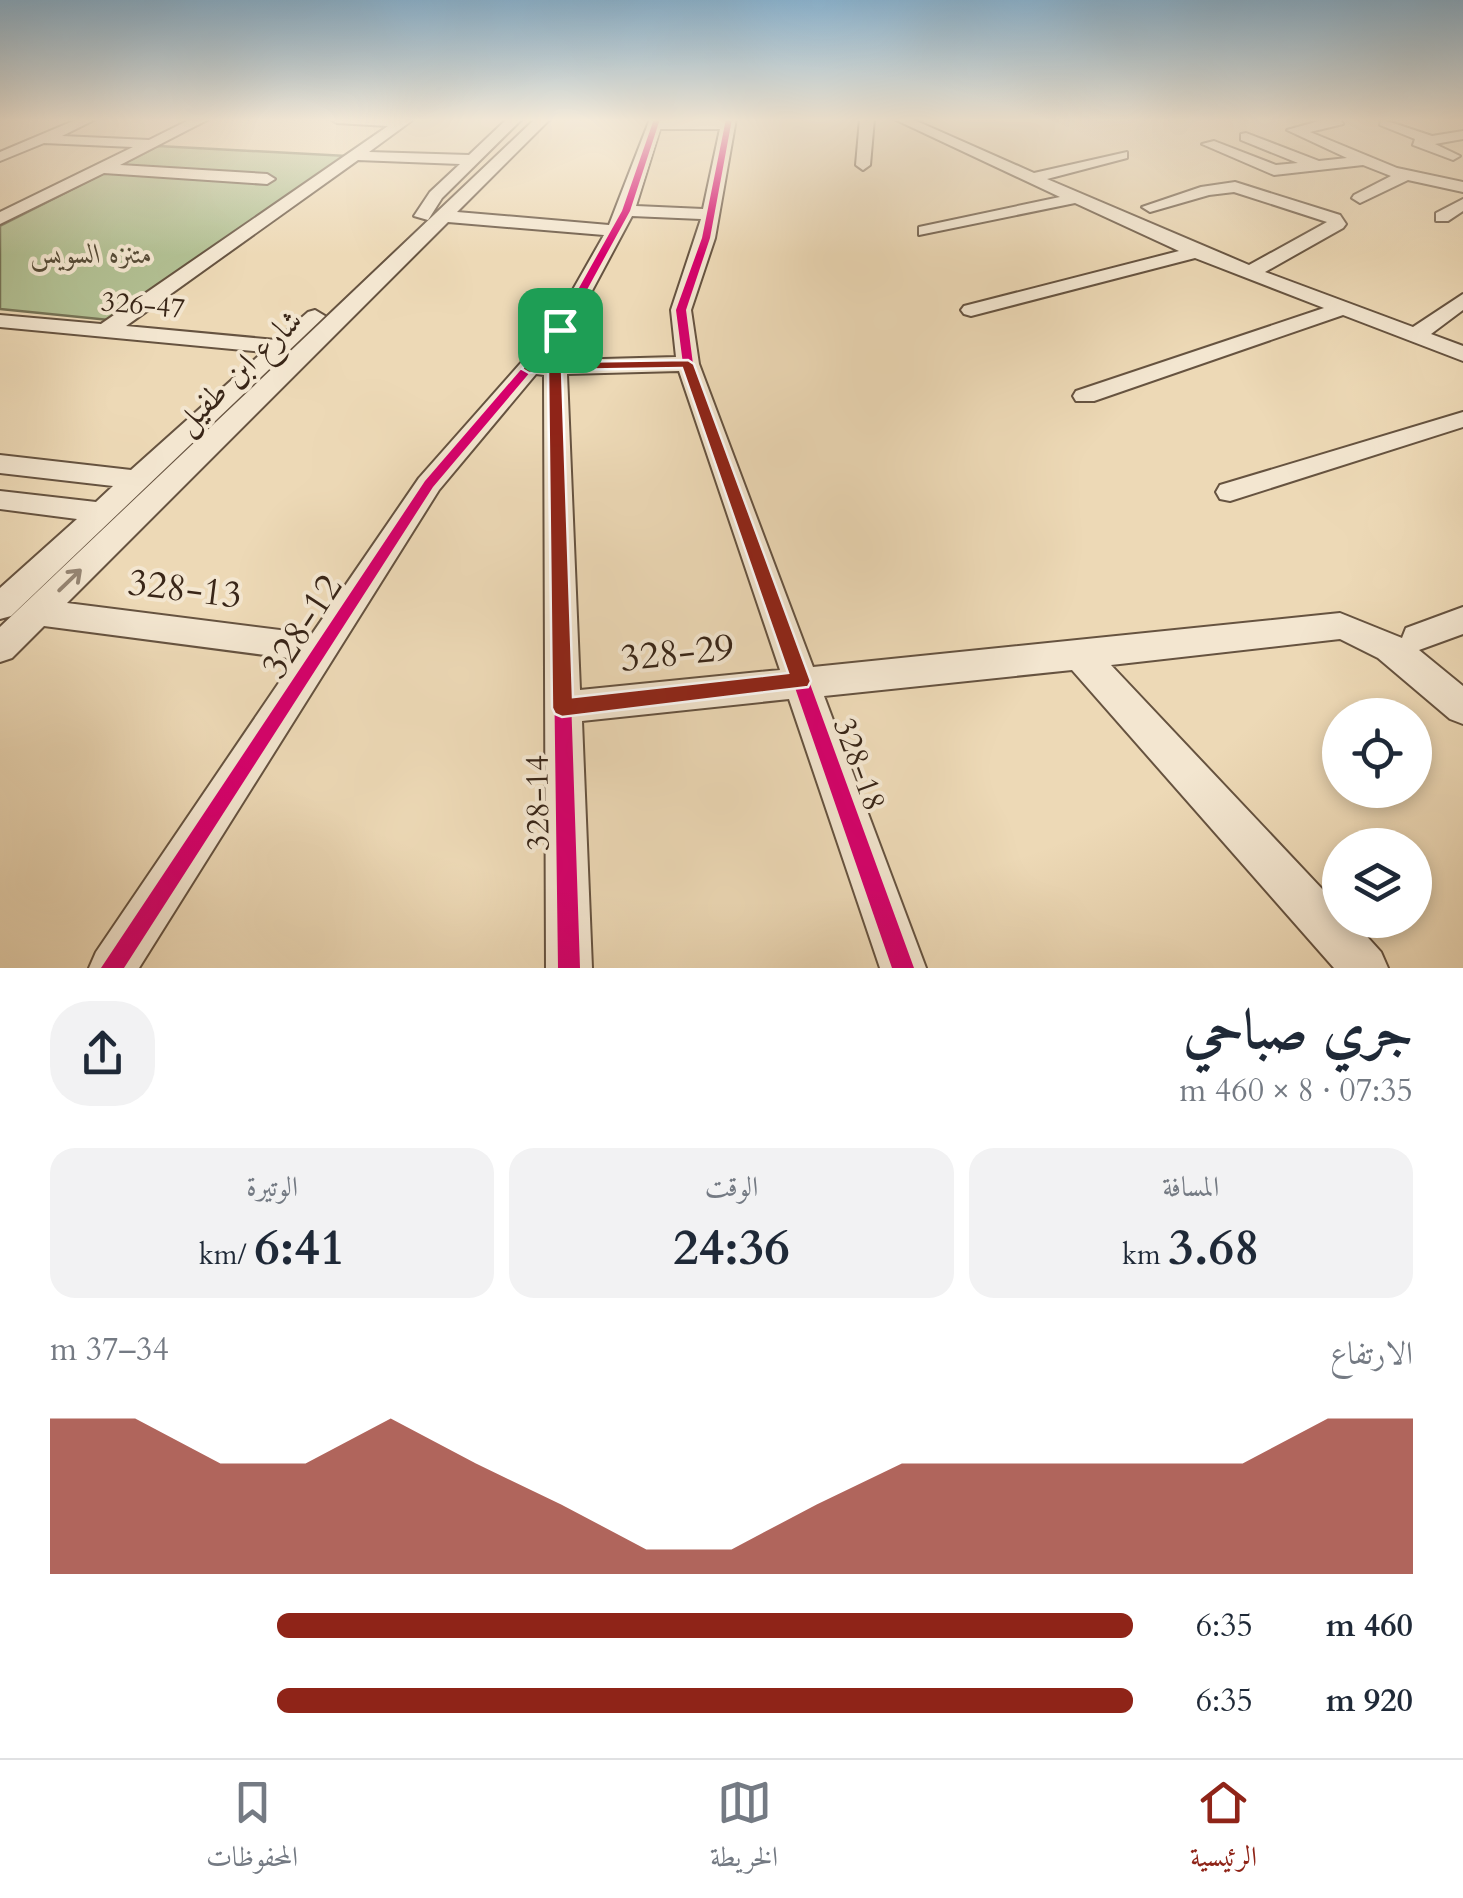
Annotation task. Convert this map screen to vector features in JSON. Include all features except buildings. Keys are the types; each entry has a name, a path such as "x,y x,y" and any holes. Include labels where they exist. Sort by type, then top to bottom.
{"street":[{"path":"0,220 112,164"},
{"path":"105,331 343,164"},
{"path":"432,216 468,164"},
{"name":"شارع ابن طفيل","path":"0,648 483,164"},
{"path":"432,216 485,186 508,164"},
{"path":"621,221 641,164"},
{"name":"328-18","path":"719,164 712,214 681,310 688,364 903,968"},
{"path":"1004,164 1196,252 1339,310 1463,354"},
{"path":"1034,178 1087,164"},
{"path":"1259,164 1274,170 1339,164"},
{"path":"1315,164 1322,167"},
{"path":"1373,164 1461,185"},
{"path":"1383,168 1407,164"},
{"path":"104,168 267,179"},
{"path":"1360,198 1406,175"},
{"path":"1150,207 1207,190 1235,187 1334,219 1337,224 1249,273"},
{"path":"925,231 1077,198"},
{"path":"1442,217 1463,204"},
{"path":"432,216 621,221 712,214"},
{"name":"شارع ابن طفيل","path":"0,606 280,347 432,216"},
{"name":"328-12","path":"112,968 429,484 542,368 621,221"},
{"path":"971,310 1196,252"},
{"path":"1414,336 1463,300"},
{"path":"1085,396 1339,310"},
{"name":"326-47","path":"4,324 280,347"},
{"path":"542,368 688,364"},
{"name":"328-14","path":"542,368 562,708 569,968"},
{"path":"1230,492 1463,418"},
{"path":"0,464 137,480"},
{"path":"64,508 90,492 100,476"},
{"path":"0,500 102,512"},
{"name":"328-13","path":"37,612 322,648"},
{"path":"1418,637 1463,620"},
{"name":"328-29","path":"562,708 1340,626 1362,630 1389,647 1463,708"},
{"path":"1080,655 1365,968"}],"green space":[{"name":"متنزه السويس","path":"122,164 336,164 109,320 0,309 0,226"}],"cycle path":[{"path":"569,968 555,366 560,330 626,211 642,164"},
{"path":"720,164 706,238 681,310 688,364 903,968"},
{"path":"112,968 429,484 560,330"}],"route":[{"path":"560,330 529,369 555,366 688,364 801,681 562,708 554,392 555,366 560,330"}]}
